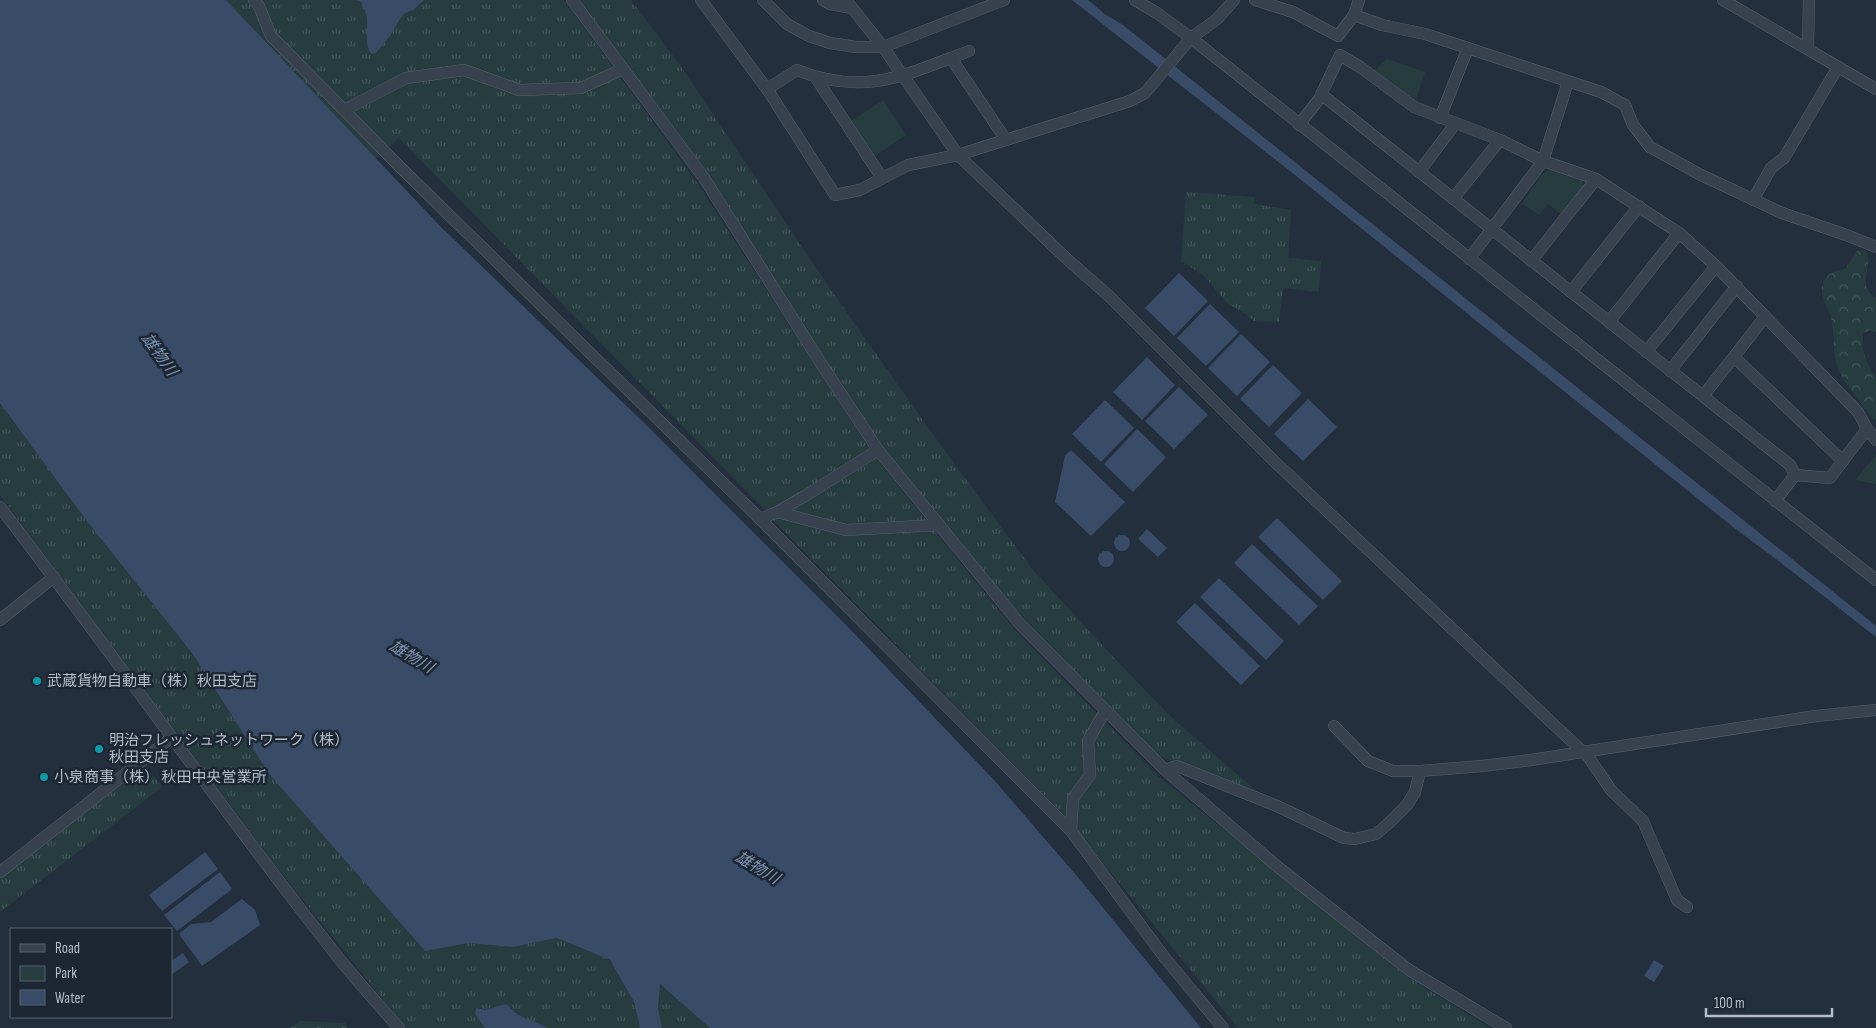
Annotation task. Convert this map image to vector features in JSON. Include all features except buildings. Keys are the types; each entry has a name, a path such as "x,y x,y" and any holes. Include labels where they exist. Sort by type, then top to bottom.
{"street":[{"path":"254,0 259,6 271,36 408,175 760,519 1071,831 1165,958 1223,1028"},
{"path":"572,0 704,178 878,450 1019,623 1165,770 1278,867 1409,970 1506,1028"},
{"path":"701,0 767,90 835,195 860,190 908,165 958,155 1130,101 1146,92 1191,38 1217,19 1234,0"},
{"path":"763,0 787,24 809,36 830,43 856,47 883,47 1004,0"},
{"path":"822,0 830,4 849,4 883,47 958,155 1069,261 1108,295 1281,467 1584,752 1611,790 1643,821 1677,900 1687,907"},
{"path":"1135,0 1157,13 1191,38 1876,580"},
{"path":"1254,0 1293,12 1338,36 1354,15 1359,0"},
{"path":"1723,0 1876,89"},
{"path":"1808,48 1809,0"},
{"path":"1354,15 1382,25 1426,34 1601,92 1624,105 1633,124 1650,147 1698,174 1753,200 1876,247"},
{"path":"1440,118 1468,48"},
{"path":"767,90 797,70 816,78 859,84 903,76 969,52"},
{"path":"1299,125 1321,94 1340,55 1360,66 1414,107 1500,140 1543,161 1596,179 1679,233 1716,266 1858,412 1867,429 1876,440"},
{"path":"951,58 1006,140"},
{"path":"1753,200 1771,168 1784,158 1838,67"},
{"path":"344,110 406,78 464,70 519,90 581,88 623,69"},
{"path":"816,78 882,178"},
{"path":"1469,259 1543,161 1568,82"},
{"path":"1321,94 1790,465 1795,475"},
{"path":"1419,172 1456,124"},
{"path":"1453,199 1500,140"},
{"path":"1531,261 1596,179"},
{"path":"1571,292 1639,206"},
{"path":"1609,322 1679,233"},
{"path":"1646,352 1716,266"},
{"path":"1670,371 1737,286"},
{"path":"1703,396 1766,317"},
{"path":"1734,358 1843,461"},
{"path":"1795,475 1830,478 1867,429"},
{"path":"760,519 777,512 805,496 878,450"},
{"path":"1776,501 1795,475"},
{"path":"0,507 338,957 399,1028"},
{"path":"777,512 846,530 939,525"},
{"path":"0,620 54,577"},
{"path":"1334,726 1368,761 1393,771 1420,771 1482,766 1816,716 1876,710"},
{"path":"1071,831 1073,798 1090,775 1088,741 1105,711"},
{"path":"0,872 172,738"},
{"path":"1165,770 1177,766 1277,806 1344,838 1355,839 1376,834 1407,805 1416,792 1420,771"}],"green space":[{"path":"226,0 564,0 698,184 872,453 1014,629 1159,777 1406,976 1490,1028 1238,1028 1064,815 399,138 376,159"},
{"path":"577,0 631,0 680,65 835,296 942,447 1033,570 1172,718 1266,799 1157,755 1040,637 962,548 881,449"},
{"path":"1387,59 1425,72 1415,103 1374,71"},
{"path":"883,100 906,135 875,156 851,121"},
{"path":"1549,170 1582,181 1584,189 1562,215 1548,204 1539,215 1522,203 1543,173"},
{"path":"1186,192 1255,197 1254,204 1291,210 1288,258 1321,261 1319,292 1283,288 1279,322 1254,321 1228,304 1203,275 1181,261"},
{"path":"1865,250 1868,256 1867,287 1876,298 1876,332 1870,330 1863,333 1863,345 1867,362 1876,377 1876,419 1873,419 1855,396 1839,371 1835,359 1831,316 1822,291 1824,281 1828,276 1846,268 1857,251"},
{"path":"0,402 192,653 269,774 425,951 469,943 513,947 557,938 610,960 634,1002 640,1028 406,1028 271,860 0,495"},
{"path":"1876,455 1876,484 1855,480"},
{"path":"145,766 162,787 0,912 0,879"},
{"path":"660,984 709,1025 710,1028 662,1028 658,1008"},
{"path":"300,1021 345,1023 348,1028 289,1028"}],"water":[{"name":"雄物川","path":"0,0 226,0 439,225 641,420 847,626 994,780 1082,882 1201,1028 710,1028 660,984 658,1008 662,1028 640,1028 634,1002 610,960 557,938 513,947 469,943 425,951 269,774 192,653 86,520 0,403"},
{"path":"356,0 424,0 413,10 405,13 376,53 371,54 367,42 366,13 361,2"},
{"path":"1072,0 1088,0 1106,15 1123,25 1876,626 1876,637 1733,527 1290,171"},
{"path":"1179,273 1208,301 1174,336 1145,308"},
{"path":"1210,304 1239,332 1206,366 1177,338"},
{"path":"1241,334 1270,362 1237,396 1208,368"},
{"path":"1147,357 1175,385 1142,420 1113,392"},
{"path":"1273,365 1302,393 1269,427 1240,399"},
{"path":"1179,387 1208,415 1174,449 1145,421"},
{"path":"1308,399 1337,427 1303,461 1274,434"},
{"path":"1105,400 1134,428 1101,462 1072,434"},
{"path":"1137,429 1166,457 1133,492 1104,464"},
{"path":"1071,450 1125,502 1091,536 1055,502 1065,456"},
{"path":"1277,518 1342,581 1323,600 1258,537"},
{"path":"1147,529 1167,548 1158,557 1138,539"},
{"path":"1119,535 1125,535 1130,540 1128,549 1119,551 1114,546 1114,540"},
{"path":"1252,544 1318,606 1299,625 1234,563"},
{"path":"1103,551 1109,551 1114,556 1112,565 1103,567 1098,562 1098,556"},
{"path":"1219,578 1284,641 1266,660 1200,597"},
{"path":"1195,603 1260,666 1241,685 1176,622"},
{"path":"205,852 218,869 162,911 149,895"},
{"path":"220,872 232,889 177,931 164,915"},
{"path":"242,899 255,910 260,925 202,966 179,934 191,924 211,922"},
{"path":"183,953 189,962 172,974 172,960"},
{"path":"1654,960 1664,966 1654,982 1644,976"},
{"path":"506,1004 518,1015 549,1028 485,1028 475,1014 476,1008 485,1010"}],"place":[{"name":"武蔵貨物自動車（株）秋田支店","path":"37,681"},
{"name":"明治フレッシュネットワーク（株） 秋田支店","path":"99,749"},
{"name":"小泉商事（株） 秋田中央営業所","path":"44,777"}]}
